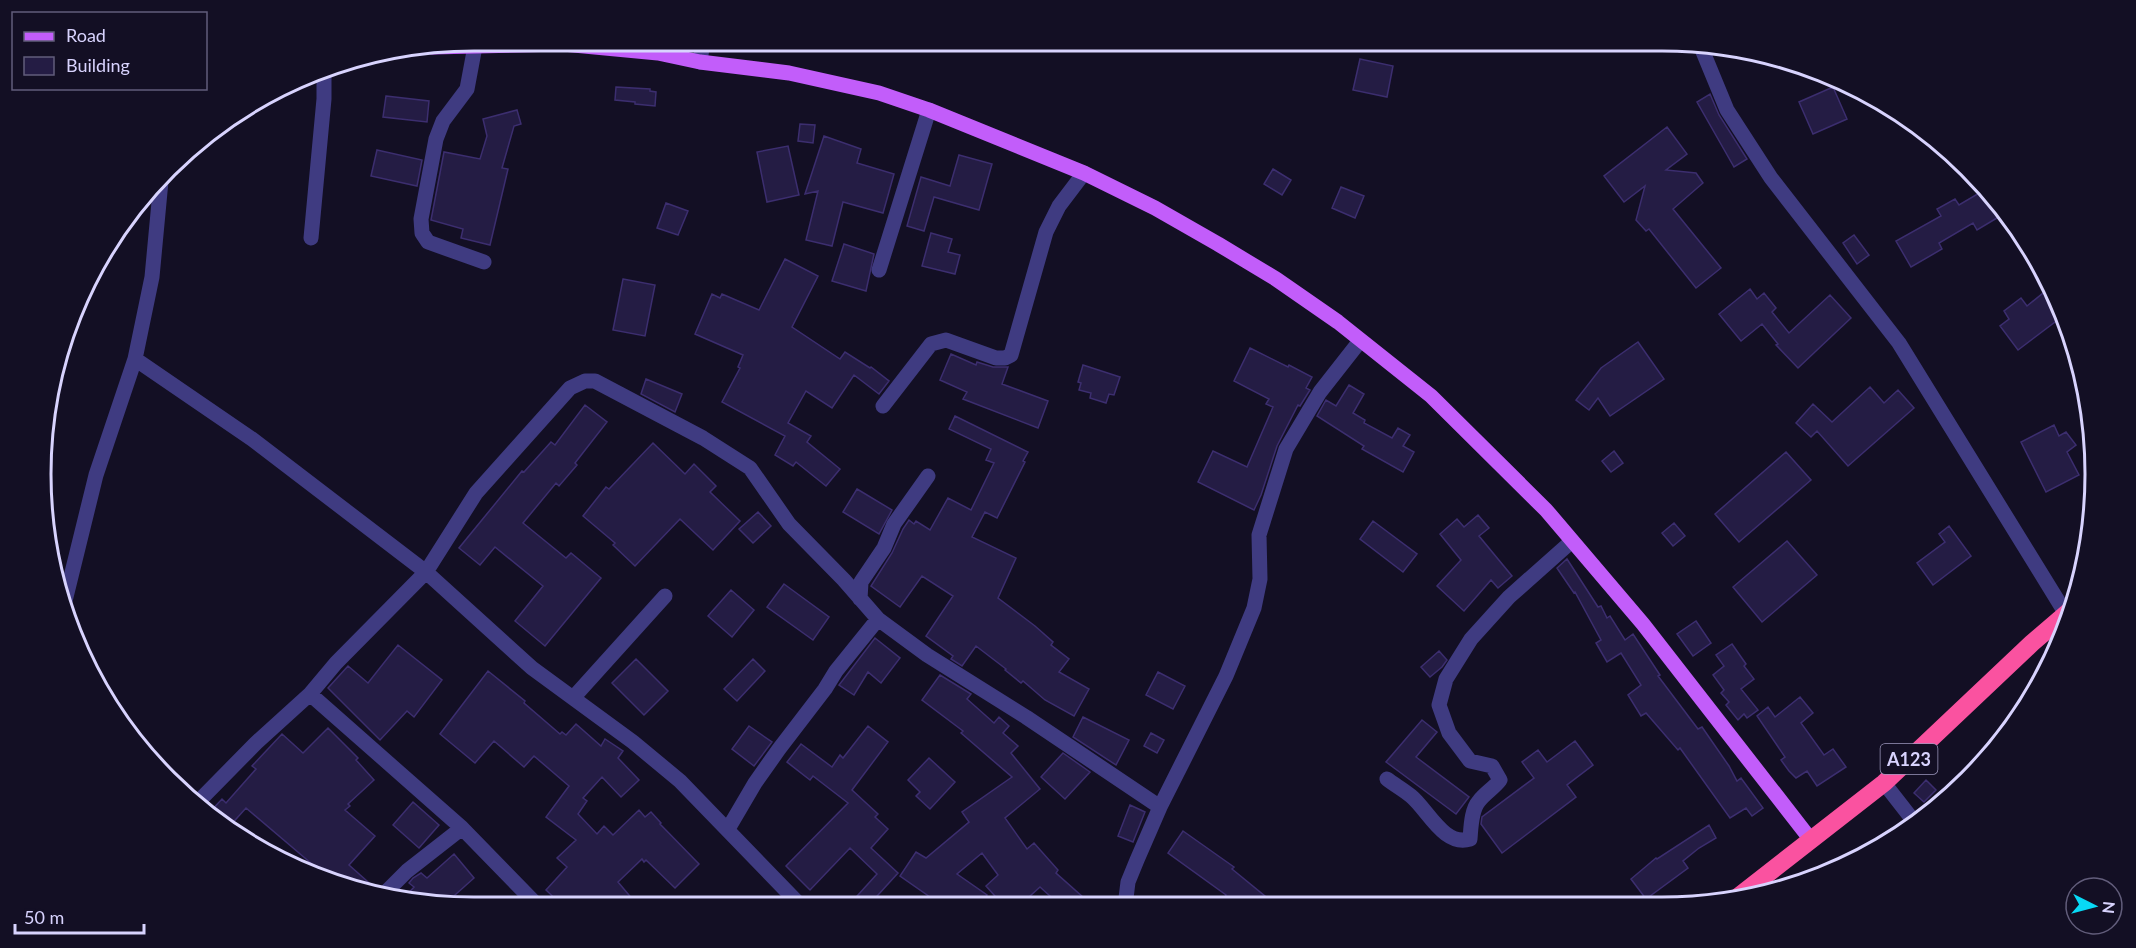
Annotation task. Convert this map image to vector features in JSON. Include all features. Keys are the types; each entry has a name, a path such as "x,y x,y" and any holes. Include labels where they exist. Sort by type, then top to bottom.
{"highway":[{"name":"A123","path":"1749,888 1884,783 2059,620"}],"main road":[{"path":"637,51 700,62 789,73 879,93 929,110 1084,173 1155,208 1266,273 1338,322 1431,396 1546,510 1643,624 1811,840"}],"street":[{"path":"474,51 466,89 443,121 436,139 421,219 422,233 428,242 484,262"},
{"path":"700,62 702,51"},
{"path":"1704,54 1727,110 1771,178 1899,343 2065,603"},
{"path":"311,238 324,78"},
{"path":"879,270 929,110"},
{"path":"883,406 931,344 946,340 996,357 1005,358 1011,355 1046,232 1059,206 1084,173"},
{"path":"67,591 96,475 135,359 152,277 160,191"},
{"path":"1126,897 1128,882 1160,807 1226,676 1254,608 1260,579 1259,535 1286,449 1320,392 1360,341"},
{"path":"135,359 252,439 426,572 532,668 633,742 680,781 793,897"},
{"path":"202,798 256,743 310,694 336,663 426,572 476,493 570,388 585,381 595,381 703,438 750,468 789,524 878,619 927,655 1026,717 1160,807"},
{"path":"860,599 861,582 884,548 894,524 928,476"},
{"path":"1388,779 1412,796 1448,836 1464,841 1470,839 1478,802 1493,790 1500,780 1492,766 1470,761 1449,734 1439,705 1446,679 1471,639 1509,597 1572,542"},
{"path":"573,698 665,596"},
{"path":"728,830 755,783 779,749 836,671 878,619"},
{"path":"310,694 462,828 529,897"},
{"path":"1884,783 1910,817"},
{"path":"389,889 407,871 462,828"}],"building":[{"path":"1360,59 1393,66 1387,97 1353,90"},
{"path":"616,87 650,89 656,92 655,106 615,100"},
{"path":"1833,87 1847,119 1813,134 1799,102"},
{"path":"1710,94 1719,115 1747,159 1734,167 1697,102"},
{"path":"386,96 429,101 427,122 383,117"},
{"path":"517,110 521,124 514,126 502,168 508,169 490,245 461,238 463,229 431,220 444,152 480,159 487,136 483,119"},
{"path":"800,124 815,125 813,143 798,141"},
{"path":"1667,127 1687,154 1666,170 1696,173 1703,183 1673,209 1721,268 1696,288 1649,229 1646,231 1636,220 1645,186 1624,202 1604,176"},
{"path":"824,136 861,149 857,163 894,174 883,213 843,202 832,246 806,240 818,191 805,194"},
{"path":"788,146 799,195 767,202 757,152"},
{"path":"377,150 422,160 417,186 371,176"},
{"path":"959,155 992,164 979,210 934,197 924,231 907,226 921,177 950,186"},
{"path":"1273,169 1291,180 1282,195 1264,184"},
{"path":"1341,187 1364,196 1355,218 1332,208"},
{"path":"1979,193 1999,217 1977,230 1973,223 1939,243 1942,249 1911,267 1896,241 1941,216 1937,209 1955,199 1959,205"},
{"path":"666,203 688,211 678,235 657,228"},
{"path":"931,233 952,239 948,252 960,255 955,274 922,266"},
{"path":"1854,235 1869,255 1857,264 1843,243"},
{"path":"844,244 874,254 866,291 832,281"},
{"path":"785,259 818,276 792,327 840,359 845,352 889,381 879,394 854,375 832,408 806,391 788,423 811,436 807,442 840,469 826,486 796,462 793,466 775,455 785,436 722,402 740,368 738,367 743,355 695,334 712,294 720,298 722,294 759,310"},
{"path":"623,279 655,285 645,336 613,330"},
{"path":"1750,289 1757,299 1764,293 1776,308 1772,312 1789,333 1830,295 1851,318 1798,368 1776,345 1778,344 1762,324 1741,341 1719,314"},
{"path":"2044,293 2056,321 2018,350 2000,326 2009,319 2004,311 2021,298 2027,306"},
{"path":"1638,342 1664,379 1610,416 1598,398 1589,410 1576,400 1601,368"},
{"path":"1250,348 1312,377 1306,388 1310,390 1300,406 1298,405 1277,446 1254,510 1198,482 1213,451 1247,467 1273,407 1266,404 1269,399 1234,381"},
{"path":"951,354 976,365 977,362 993,367 1008,367 1002,384 1048,401 1038,428 963,399 967,392 940,380"},
{"path":"1083,365 1120,377 1114,395 1109,394 1106,403 1090,398 1091,393 1079,390 1081,383 1078,382"},
{"path":"646,379 682,394 675,412 641,394"},
{"path":"1349,385 1364,394 1353,413 1365,420 1364,423 1392,438 1398,428 1410,435 1403,446 1414,452 1403,472 1362,449 1364,446 1317,416 1326,400 1336,406"},
{"path":"1870,387 1884,403 1898,390 1914,408 1848,466 1817,431 1811,437 1796,423 1813,404 1832,422"},
{"path":"585,405 607,422 575,463 577,465 559,486 556,483 523,523 566,558 571,553 601,578 545,646 515,621 543,586 495,547 480,565 459,548 522,471 524,472 551,442 555,445"},
{"path":"955,416 1028,452 997,518 985,512 972,537 1016,558 998,598 1035,626 1053,642 1051,645 1069,659 1059,672 1089,689 1074,716 1045,700 1023,681 1021,683 976,646 962,666 951,659 953,656 926,636 953,596 922,576 900,607 871,586 909,520 914,524 916,521 930,530 948,498 971,510 994,463 986,460 991,449 949,429"},
{"path":"2054,425 2059,436 2066,432 2076,445 2067,452 2079,475 2046,492 2021,442"},
{"path":"653,443 685,474 694,464 716,486 710,492 740,521 713,550 680,519 635,566 613,545 615,543 583,516 606,487 609,489"},
{"path":"1614,451 1623,463 1611,472 1602,461"},
{"path":"1786,452 1811,480 1739,542 1715,514"},
{"path":"857,489 892,510 879,534 843,512"},
{"path":"758,512 771,526 753,543 739,529"},
{"path":"1478,515 1489,528 1479,536 1512,576 1498,588 1491,580 1464,611 1437,586 1461,560 1440,534 1457,519 1464,527"},
{"path":"1373,521 1417,554 1403,572 1360,539"},
{"path":"1674,523 1685,536 1673,546 1662,533"},
{"path":"1949,526 1971,556 1933,585 1917,563 1945,542 1939,534"},
{"path":"1787,541 1817,575 1762,622 1733,587"},
{"path":"1567,559 1598,607 1601,606 1607,618 1610,616 1625,640 1633,634 1660,675 1658,676 1698,729 1702,727 1737,781 1741,778 1763,808 1752,816 1746,808 1730,818 1680,748 1678,750 1646,713 1641,716 1628,695 1641,685 1621,653 1607,662 1596,643 1601,640 1575,592 1557,568"},
{"path":"784,584 829,617 813,640 767,607"},
{"path":"731,590 754,610 732,637 708,616"},
{"path":"1696,621 1711,643 1693,656 1677,634"},
{"path":"875,638 900,658 881,683 868,672 854,695 839,685"},
{"path":"1732,644 1754,679 1741,689 1758,710 1747,718 1744,714 1738,720 1726,705 1729,702 1721,693 1724,690 1713,675 1724,666 1716,655"},
{"path":"398,645 442,680 414,717 407,711 380,740 328,688 348,666 368,683"},
{"path":"1439,651 1447,660 1430,677 1421,667"},
{"path":"636,659 668,691 644,715 612,683"},
{"path":"753,659 765,671 737,701 724,689"},
{"path":"488,671 560,734 562,732 566,735 576,724 601,746 605,739 623,751 618,758 639,780 621,797 602,777 583,798 587,801 578,814 597,834 604,826 613,835 639,810 645,817 651,812 699,864 675,888 646,860 644,862 642,859 618,882 631,897 553,897 546,890 567,867 557,858 576,840 546,817 569,786 534,756 524,767 494,741 475,763 440,734"},
{"path":"1158,672 1185,686 1173,709 1146,695"},
{"path":"940,675 971,694 967,699 994,723 999,717 1009,726 1003,733 1018,746 1011,753 1040,789 1005,818 1027,849 1034,843 1058,870 1056,873 1083,897 1051,897 1040,887 1029,897 996,897 986,886 998,875 982,853 957,874 987,895 986,897 930,897 900,876 916,852 926,858 969,822 962,812 1012,777 961,733 963,731 922,700"},
{"path":"1800,697 1813,713 1801,723 1824,755 1833,749 1846,767 1817,786 1807,771 1796,778 1789,771 1781,760 1785,757 1757,716 1768,707 1775,717"},
{"path":"1083,717 1129,740 1116,765 1073,737"},
{"path":"1422,720 1437,732 1416,757 1469,797 1456,814 1386,762"},
{"path":"749,726 772,742 754,766 732,749"},
{"path":"868,726 888,742 852,790 878,814 875,817 888,829 871,848 898,873 876,897 856,897 877,874 850,848 810,890 786,866 848,803 813,776 810,780 787,762 801,744 832,767 840,755 843,758"},
{"path":"328,728 358,758 356,760 374,780 348,804 350,806 345,810 375,836 349,865 371,884 311,865 246,808 233,822 214,808 222,799 226,803 256,769 252,766 282,734 303,753"},
{"path":"1151,733 1164,740 1157,753 1144,746"},
{"path":"1575,741 1593,765 1567,785 1576,797 1502,853 1481,824 1482,817 1534,778 1522,762 1538,750 1547,762"},
{"path":"1063,753 1090,772 1065,799 1041,777"},
{"path":"929,758 955,782 930,809 916,796 920,792 908,780"},
{"path":"1926,780 1936,790 1924,802 1914,793"},
{"path":"413,802 439,825 419,848 393,825"},
{"path":"1130,805 1145,812 1133,842 1118,836"},
{"path":"1709,825 1716,838 1683,861 1688,868 1649,897 1644,897 1631,879"},
{"path":"1183,831 1234,867 1232,869 1266,897 1225,897 1226,895 1168,853"},
{"path":"454,854 474,878 454,896 410,892 414,887 409,883 413,878 421,873 427,878"}]}
